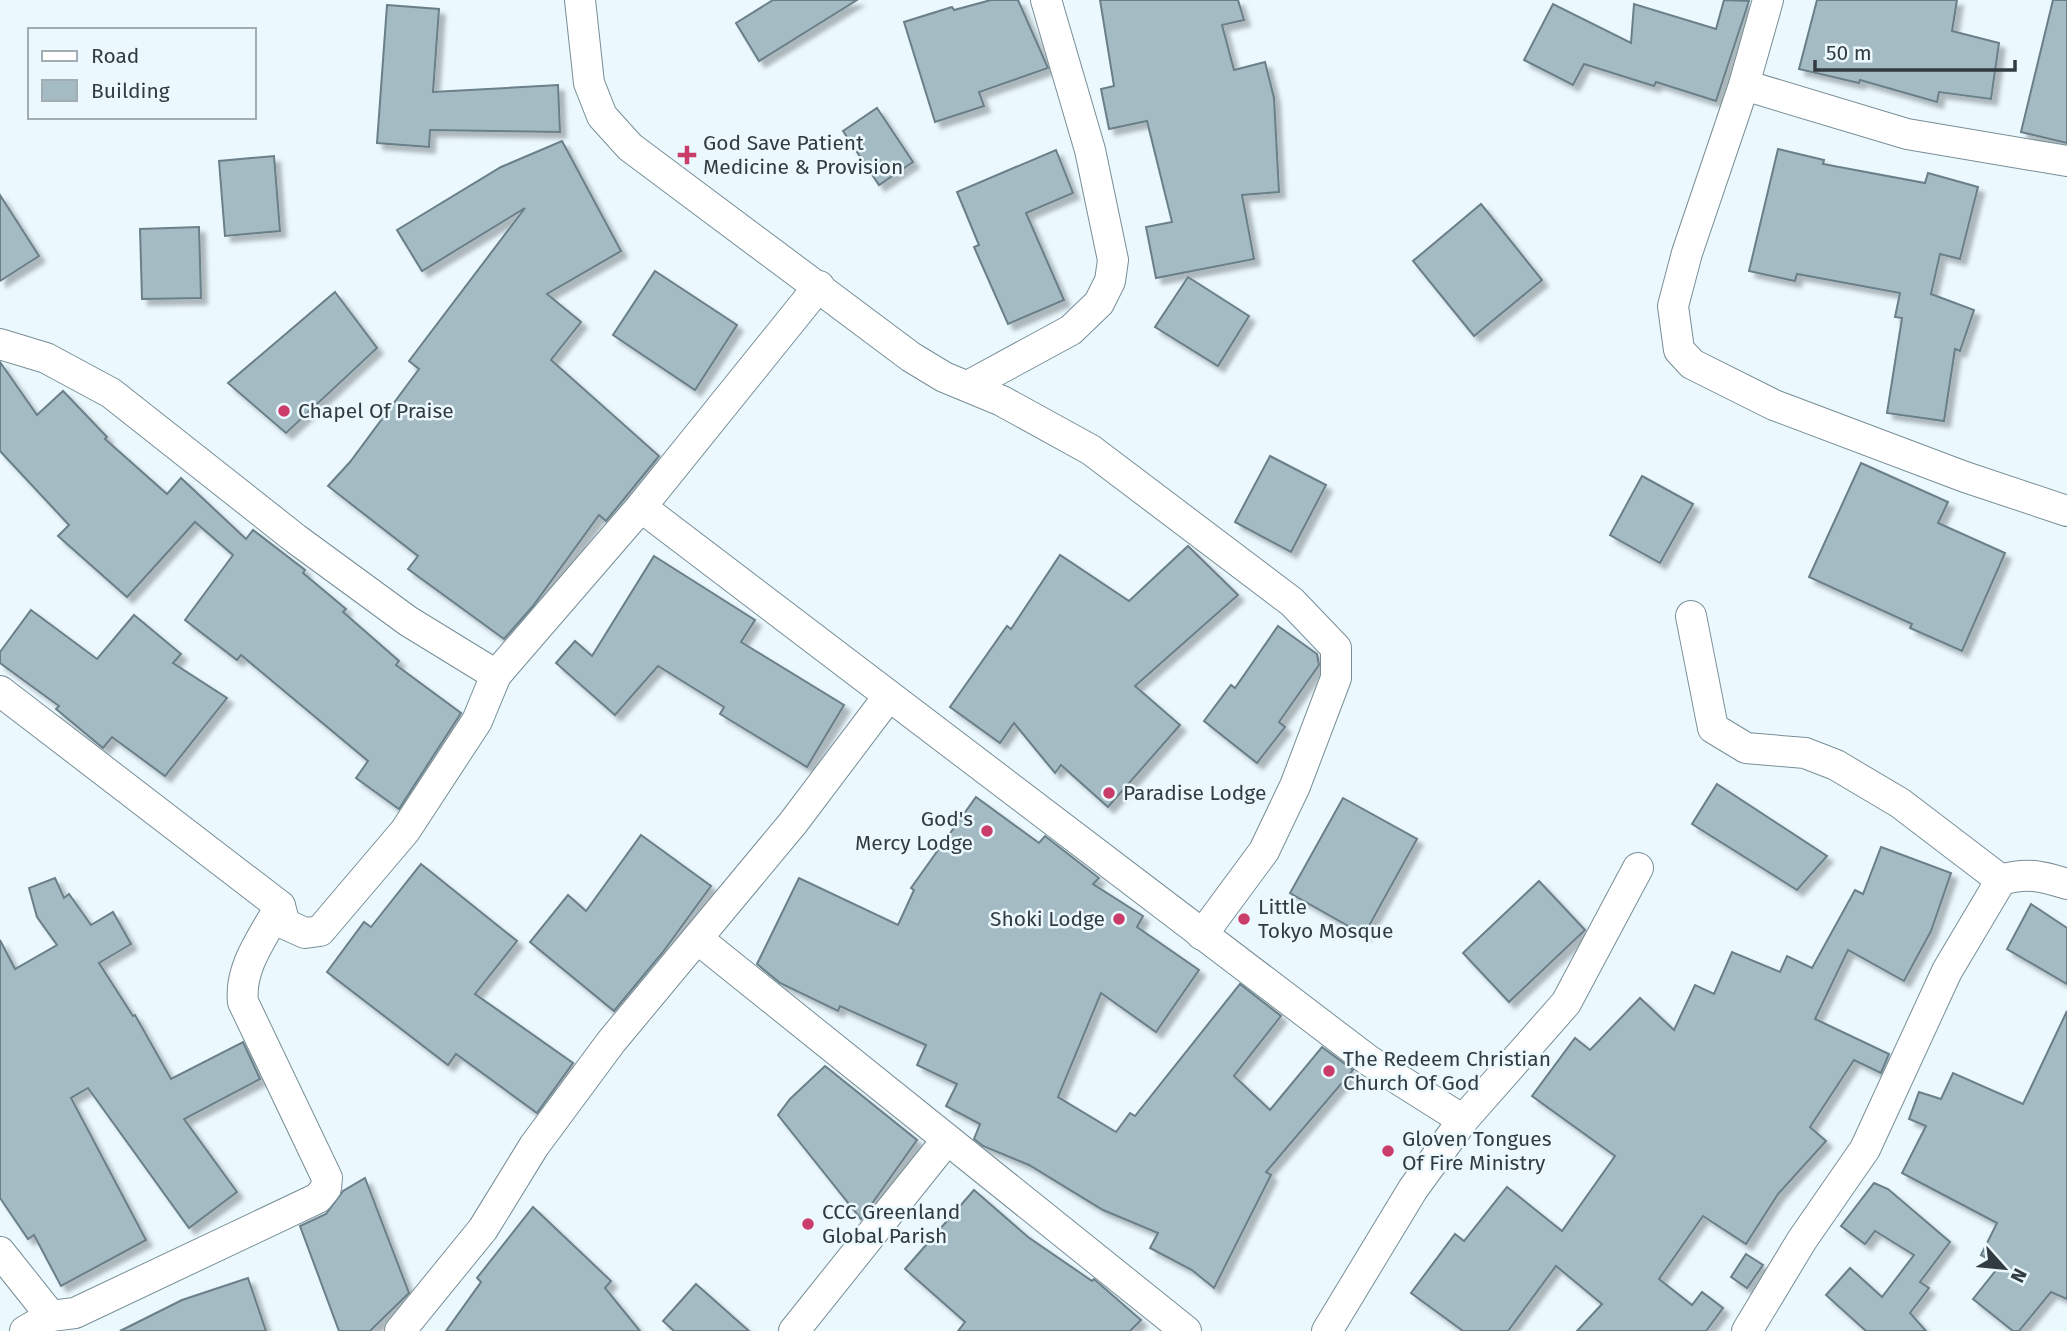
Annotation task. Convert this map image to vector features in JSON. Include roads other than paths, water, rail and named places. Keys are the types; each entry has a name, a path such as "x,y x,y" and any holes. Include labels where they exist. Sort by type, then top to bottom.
{"street":[{"path":"580,0 589,83 601,116 630,147 820,286 873,331 911,357 1002,401 1091,450 1292,602 1336,648 1336,678 1295,786 1264,851 1202,935"},
{"path":"968,386 1071,330 1099,303 1110,282 1113,260 1090,150 1046,0"},
{"path":"1768,0 1744,85 1687,253 1673,306 1679,350 1692,364 1774,405 1965,477 2067,511"},
{"path":"1744,85 1907,134 2067,161"},
{"path":"0,691 280,906 285,924 305,933 320,930 405,831 477,721 496,675 641,507 820,286"},
{"path":"0,344 46,358 111,393 296,539 408,621 496,675"},
{"path":"641,507 1368,1060 1463,1120"},
{"path":"1691,616 1713,728 1746,748 1805,753 1836,765 1900,803 2001,880"},
{"path":"400,1331 483,1230 534,1146 611,1042 699,940 888,697"},
{"path":"1327,1331 1413,1189 1463,1120 1566,1003 1638,869"},
{"path":"1747,1331 1802,1240 1865,1149 1947,971 2001,880 2020,874 2037,874 2067,884"},
{"path":"25,1331 71,1320 317,1198 326,1188 327,1178 243,1002 241,984 280,906"},
{"path":"699,940 1186,1331"},
{"path":"794,1331 946,1141"},
{"path":"0,1252 71,1320"}],"place":[{"name":"God Save Patient Medicine & Provision","path":"687,155"},
{"name":"Chapel Of Praise","path":"284,411"},
{"name":"Paradise Lodge","path":"1109,793"},
{"name":"God's Mercy Lodge","path":"987,831"},
{"name":"Shoki Lodge","path":"1119,919"},
{"name":"Little Tokyo Mosque","path":"1244,919"},
{"name":"The Redeem Christian Church Of God","path":"1329,1071"},
{"name":"Gloven Tongues Of Fire Ministry","path":"1388,1151"},
{"name":"CCC Greenland Global Parish","path":"808,1224"}]}
